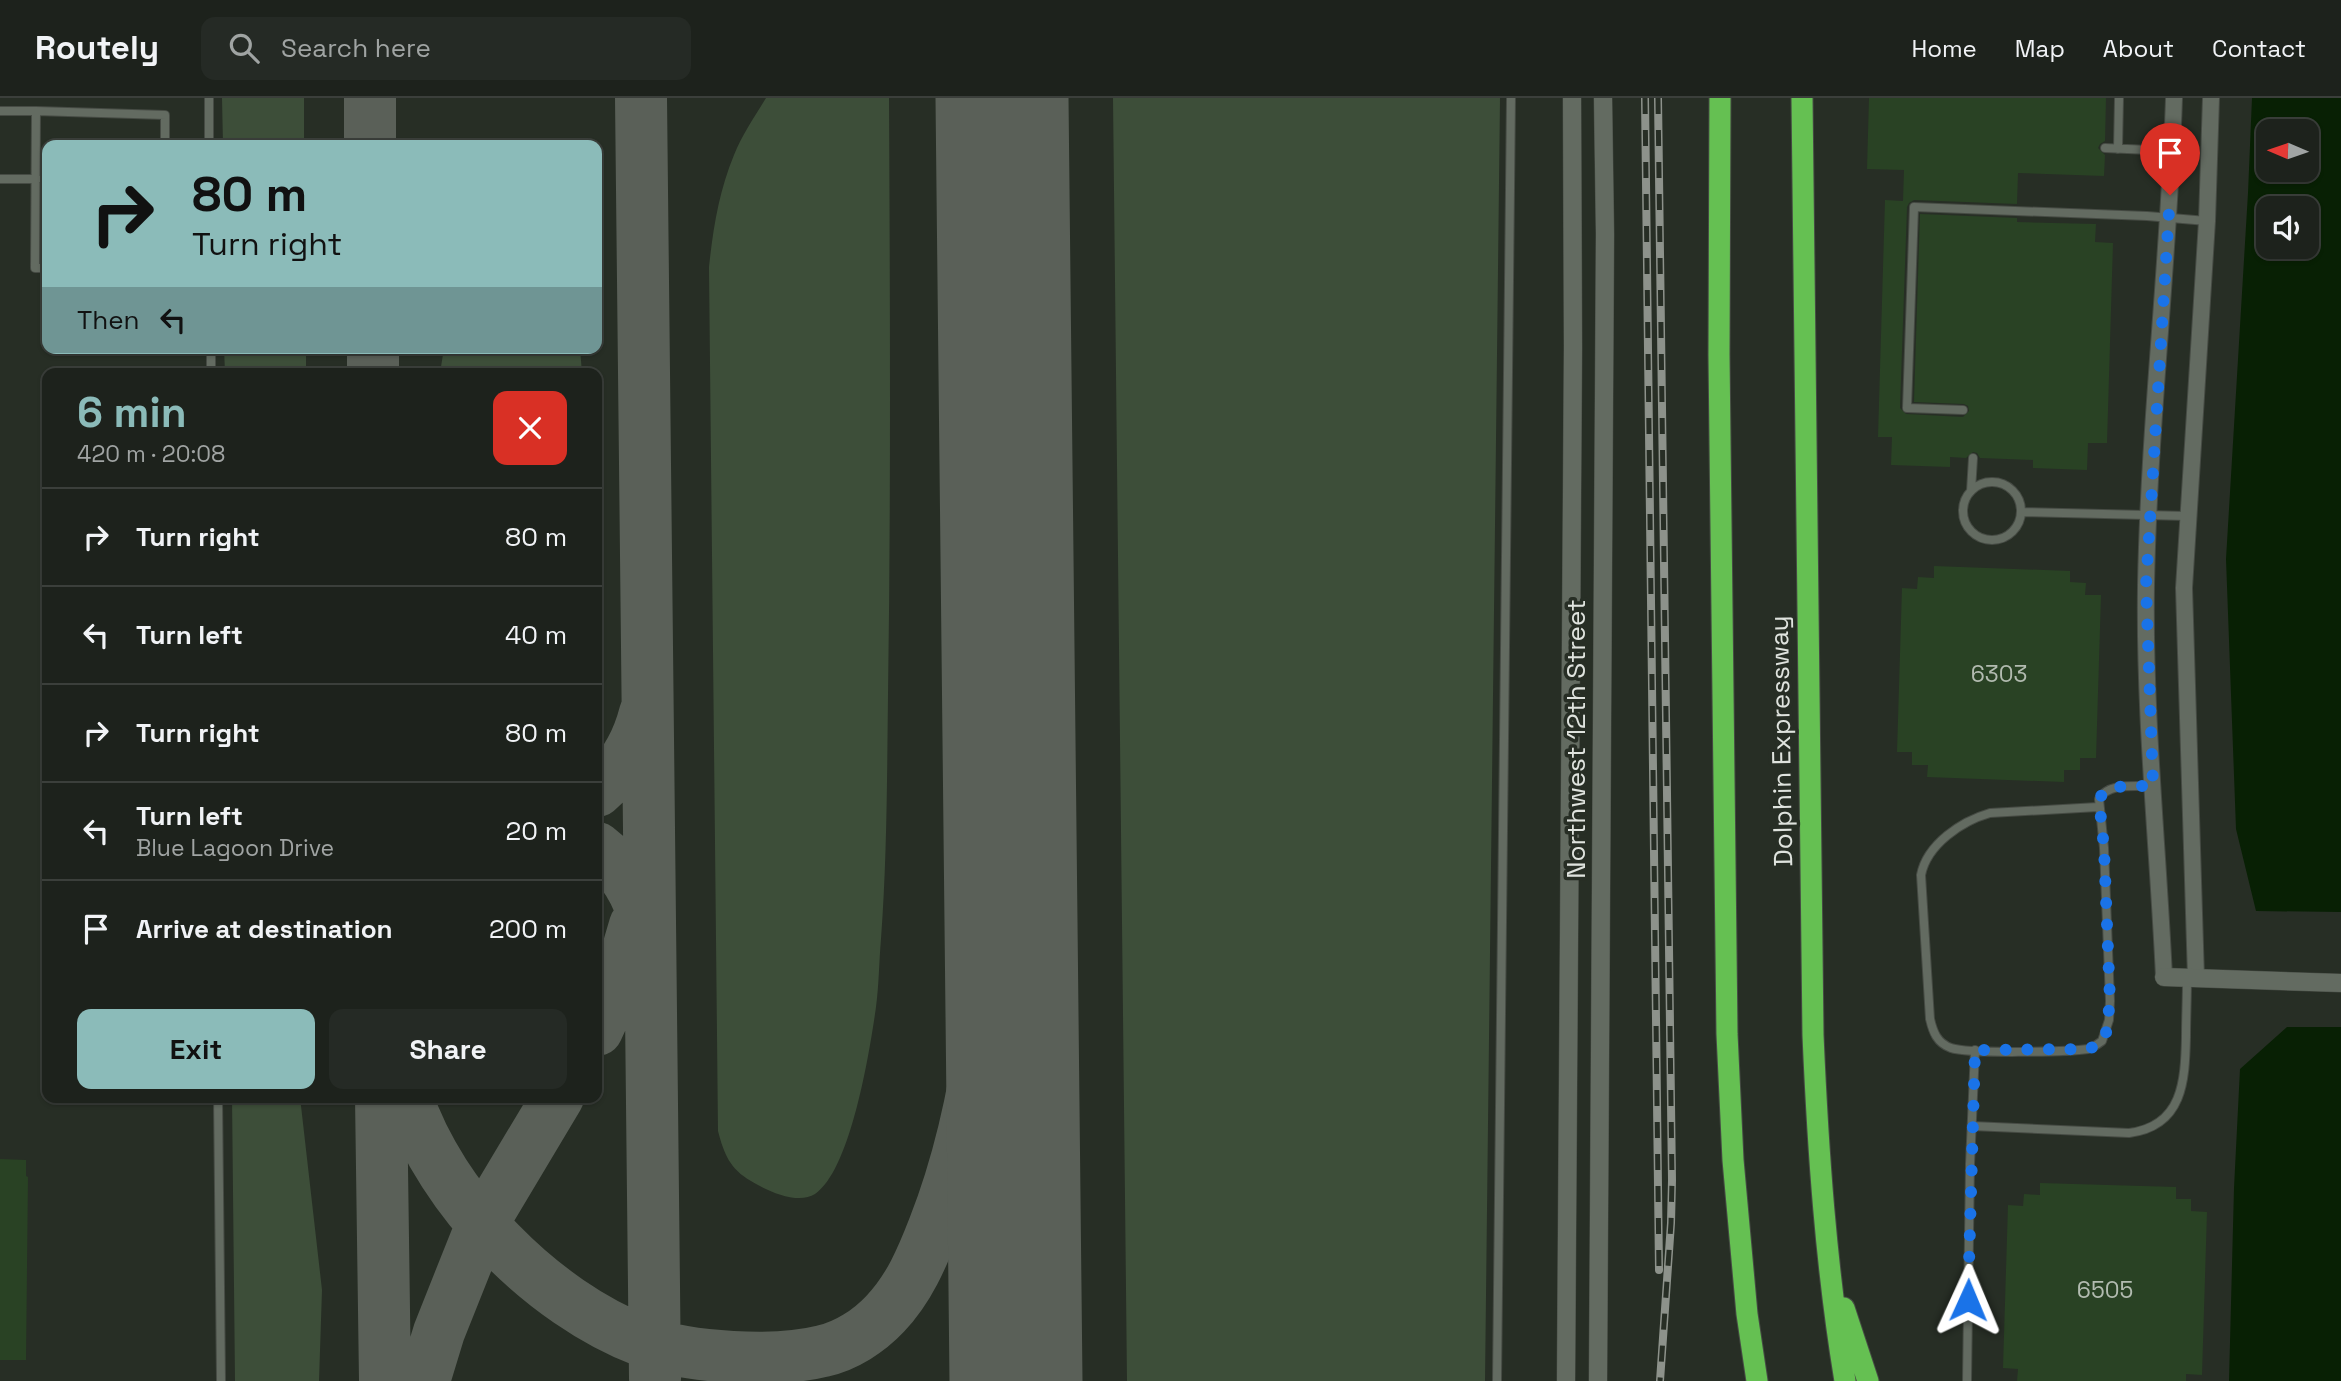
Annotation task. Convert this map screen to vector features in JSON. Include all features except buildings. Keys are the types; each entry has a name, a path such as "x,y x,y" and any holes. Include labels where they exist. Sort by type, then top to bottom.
{"highway":[{"path":"1720,98 1719,355 1727,1034 1733,1160 1756,1381"},
{"name":"Dolphin Expressway","path":"1802,98 1811,953 1816,1117 1829,1259 1845,1381"},
{"path":"1829,1259 1868,1381"}],"main road":[{"name":"Northwest 12th Street","path":"1566,1381 1573,347 1572,98"},
{"name":"Northwest 12th Street","path":"1598,1381 1605,234 1603,98"},
{"path":"2164,977 2341,983"}],"street":[{"path":"2164,977 2147,619 2149,515 2169,218 2174,98"},
{"path":"2192,978 2196,918 2184,636 2187,516 2207,221 2211,98"}],"lane":[{"path":"209,98 209,140"},
{"path":"1497,1381 1511,98"},
{"path":"2118,149 2119,98"},
{"path":"0,111 165,115 165,140"},
{"path":"36,111 35,268 42,268"},
{"path":"2105,148 2172,151"},
{"path":"0,179 37,179"},
{"path":"1963,410 1908,408 1914,207 2207,221"},
{"path":"1971,491 1972,458"},
{"path":"1986,482 2003,484 2016,495 2021,512 2019,521 2008,535 1999,539 1981,538 1967,526 1964,517 1965,499 1971,491 1986,482"},
{"path":"2021,512 2187,516"},
{"path":"2098,807 1990,813 1957,830 1928,855 1921,875 1932,1028 1936,1038 1943,1044 1952,1048 1975,1050 2087,1049 2096,1046 2106,1033 2110,1001 2104,848 2099,799 2107,790 2153,786"},
{"path":"1972,1126 2129,1133 2157,1124 2174,1107 2183,1084 2192,978"},
{"path":"1967,1381 1975,1050"},
{"path":"218,1103 221,1381"}],"shaded area":[{"path":"222,98 304,98 304,140 223,140"},
{"path":"766,98 889,98 890,472 887,757 878,990 864,1079 849,1136 828,1181 815,1194 800,1198 774,1192 744,1176 729,1160 718,1131 709,267 724,182 741,140"},
{"path":"1113,98 1500,98 1485,1381 1127,1381"},
{"path":"2252,98 2341,98 2341,912 2256,911 2236,829 2226,559"},
{"path":"224,354 306,354 306,368 225,368"},
{"path":"443,354 580,354 582,368 441,368"},
{"path":"2287,1027 2341,1027 2341,1381 2229,1381 2240,1069"},
{"path":"232,1103 301,1103 322,1290 319,1381 235,1381"}],"taxiway":[{"path":"370,98 370,140"},
{"path":"641,98 655,1378"},
{"path":"373,354 373,368"},
{"path":"410,1103 444,1173 470,1209 500,1243 533,1274 606,1324 662,1347 708,1355 757,1358 803,1355 832,1349 849,1342 872,1326 901,1294 925,1250 951,1178 975,1077 993,921 1008,602"},
{"path":"602,786 627,756 638,736 645,713"},
{"path":"602,852 628,882 639,903 646,926"},
{"path":"602,1019 617,986 635,925"},
{"path":"381,1103 385,1381"},
{"path":"424,1381 439,1332 482,1224 554,1103"}],"runway":[{"path":"1002,98 1016,1381"}],"railway":[{"path":"1645,98 1659,1270"},
{"path":"1658,98 1672,1180 1660,1381"}],"route":[{"path":"1968,1300 1975,1050 2087,1049 2102,1041 2109,1020 2110,1001 2104,848 2099,799 2107,790 2116,787 2153,786 2146,585 2170,195"}]}
